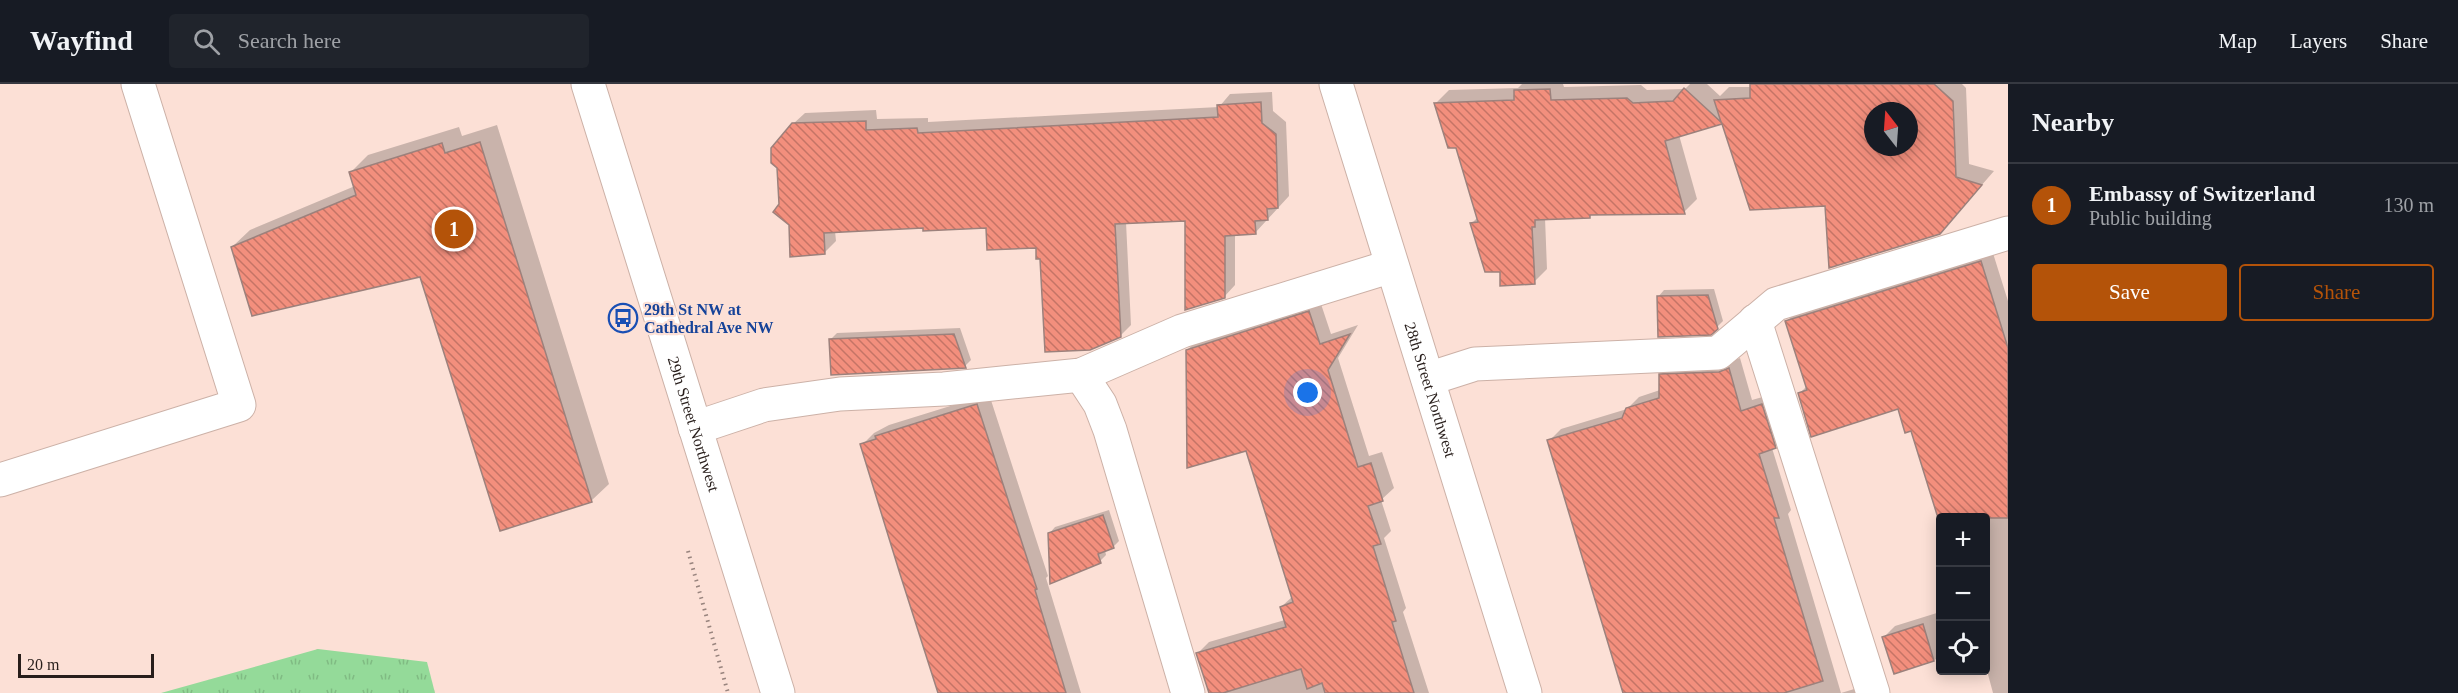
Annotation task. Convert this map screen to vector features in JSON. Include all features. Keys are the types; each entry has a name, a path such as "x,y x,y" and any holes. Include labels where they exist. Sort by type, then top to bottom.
{"street":[{"path":"0,480 239,405 138,84"},
{"name":"29th Street Northwest","path":"588,84 778,693"},
{"name":"28th Street Northwest","path":"1336,84 1525,693"},
{"path":"1428,379 1475,364 1718,353 1776,304 2008,233"},
{"path":"695,428 764,405 840,394 944,389 1081,375 1182,331 1392,266"},
{"path":"1755,321 1873,693"},
{"path":"1081,375 1100,404 1110,430 1188,693"}],"path":[{"path":"686,544 728,693"}],"green space":[{"path":"318,649 427,662 435,693 161,693"}],"building":[{"path":"1750,84 1934,84 1953,101 1956,177 1982,185 1940,234 1829,268 1825,206 1750,210 1722,124 1665,141 1685,214 1590,215 1590,218 1535,220 1535,227 1532,227 1535,284 1500,286 1500,272 1485,272 1470,223 1478,222 1456,148 1448,148 1434,103 1514,100 1514,90 1550,89 1551,100 1627,98 1633,103 1673,101 1684,88 1721,122 1714,100 1750,98"},
{"path":"1261,102 1262,123 1276,134 1278,208 1267,209 1268,220 1255,221 1256,234 1225,236 1225,298 1185,310 1185,221 1115,224 1121,337 1090,350 1045,352 1040,259 1036,259 1036,248 987,250 986,228 923,231 923,228 824,233 825,254 790,257 789,225 773,212 779,204 777,168 771,163 771,148 792,123 866,121 866,130 917,128 918,133 1218,117 1217,105"},
{"path":"480,142 592,502 500,531 420,277 252,316 231,247 356,195 349,172 442,143 445,153"},
{"path":"1981,261 2008,348 2008,518 1990,518 1990,513 1936,513 1911,431 1905,433 1898,409 1811,437 1798,393 1807,390 1785,321"},
{"path":"1708,295 1718,329 1711,335 1658,337 1657,296"},
{"path":"1309,311 1320,344 1350,334 1328,370 1358,467 1371,463 1383,501 1368,506 1381,544 1373,546 1396,621 1392,622 1414,693 1325,693 1322,683 1307,689 1301,669 1223,693 1209,693 1196,653 1286,627 1280,607 1293,602 1246,451 1187,468 1186,350"},
{"path":"954,334 966,368 831,375 829,339"},
{"path":"1729,368 1741,411 1762,404 1776,448 1759,454 1779,518 1774,518 1823,681 1784,693 1623,693 1547,440 1622,418 1626,408 1659,398 1659,374 1719,372"},
{"path":"977,404 1037,589 1035,590 1066,693 938,693 900,574 860,444 876,439 875,436"},
{"path":"1103,515 1114,548 1098,554 1101,563 1050,584 1048,533"},
{"path":"1923,624 1934,661 1894,674 1882,637"}],"place":[{"name":"Embassy of Switzerland","path":"454,229"},
{"name":"29th St NW at Cathedral Ave NW","path":"623,318"}]}
